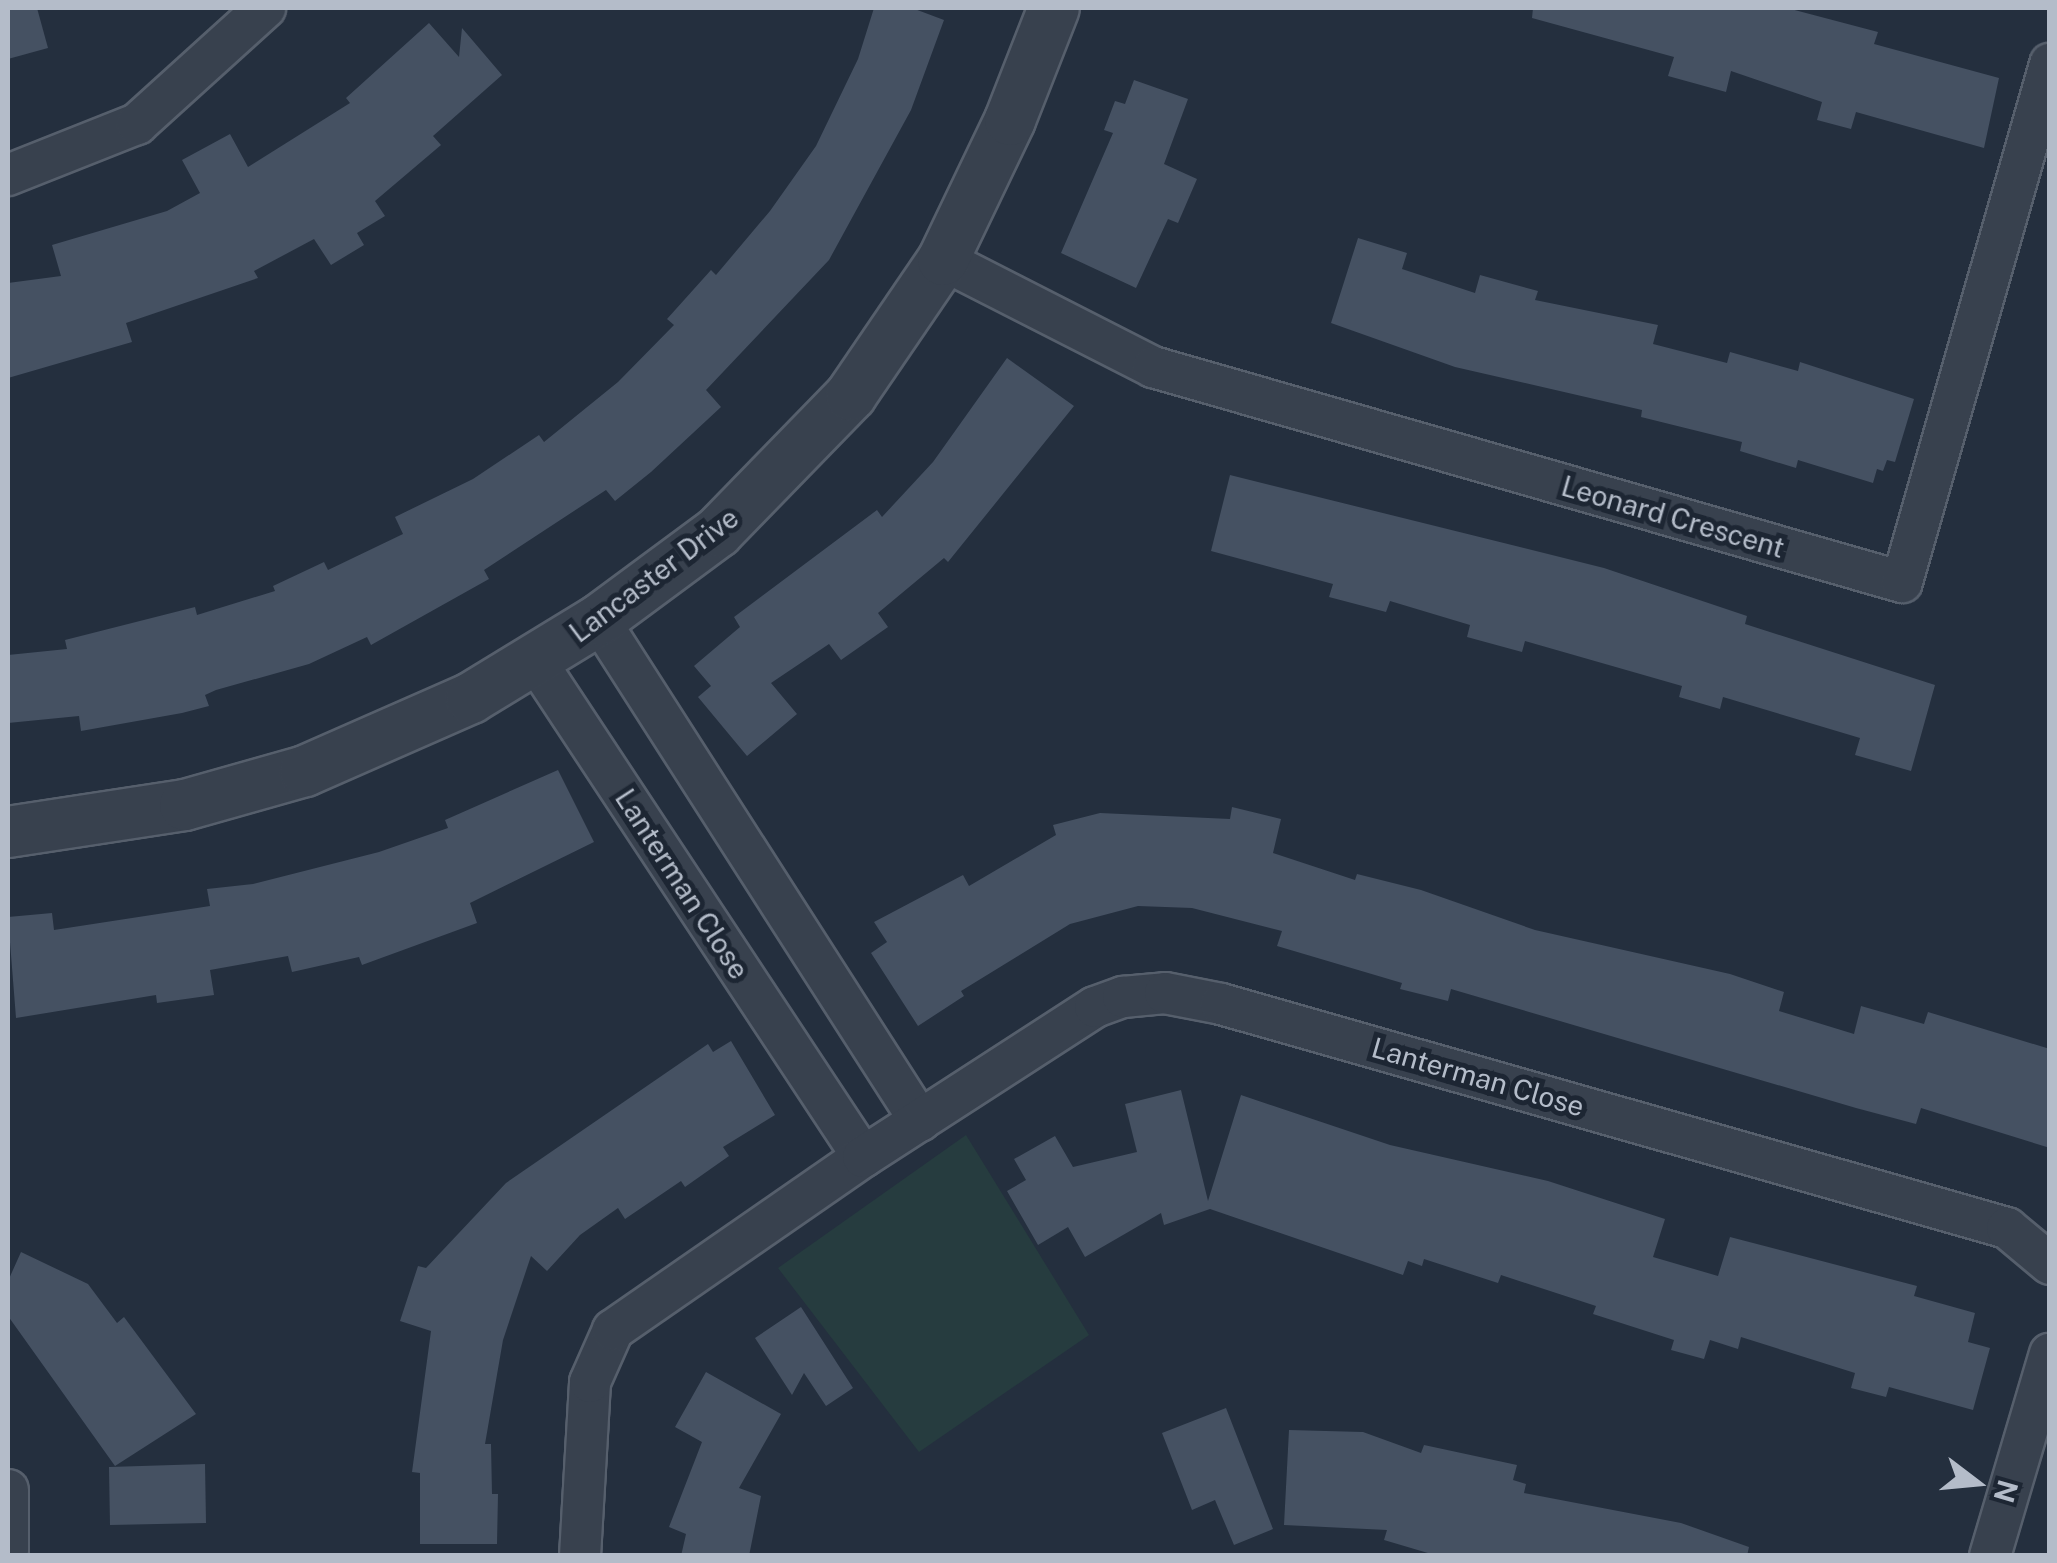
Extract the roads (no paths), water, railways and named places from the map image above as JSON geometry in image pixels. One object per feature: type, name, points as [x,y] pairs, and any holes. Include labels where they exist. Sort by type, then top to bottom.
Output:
[{"type":"street","points":[[8,175],[137,124],[265,8]]},
{"type":"street","name":"Lancaster Drive","points":[[8,832],[185,806],[304,772],[471,698],[600,620],[718,532],[809,444],[891,342],[943,260],[1004,135],[1054,8]]},
{"type":"street","name":"Leonard Crescent","points":[[943,260],[1153,367],[1902,582],[2050,64]]},
{"type":"street","points":[[600,620],[920,1121]]},
{"type":"street","name":"Lanterman Close","points":[[535,660],[862,1158]]},
{"type":"street","name":"Lanterman Close","points":[[580,1556],[590,1382],[613,1330],[862,1158],[1095,1006],[1165,993],[2007,1228],[2050,1264]]},
{"type":"street","points":[[1990,1556],[2050,1354]]},
{"type":"street","points":[[8,1490],[8,1551]]}]
